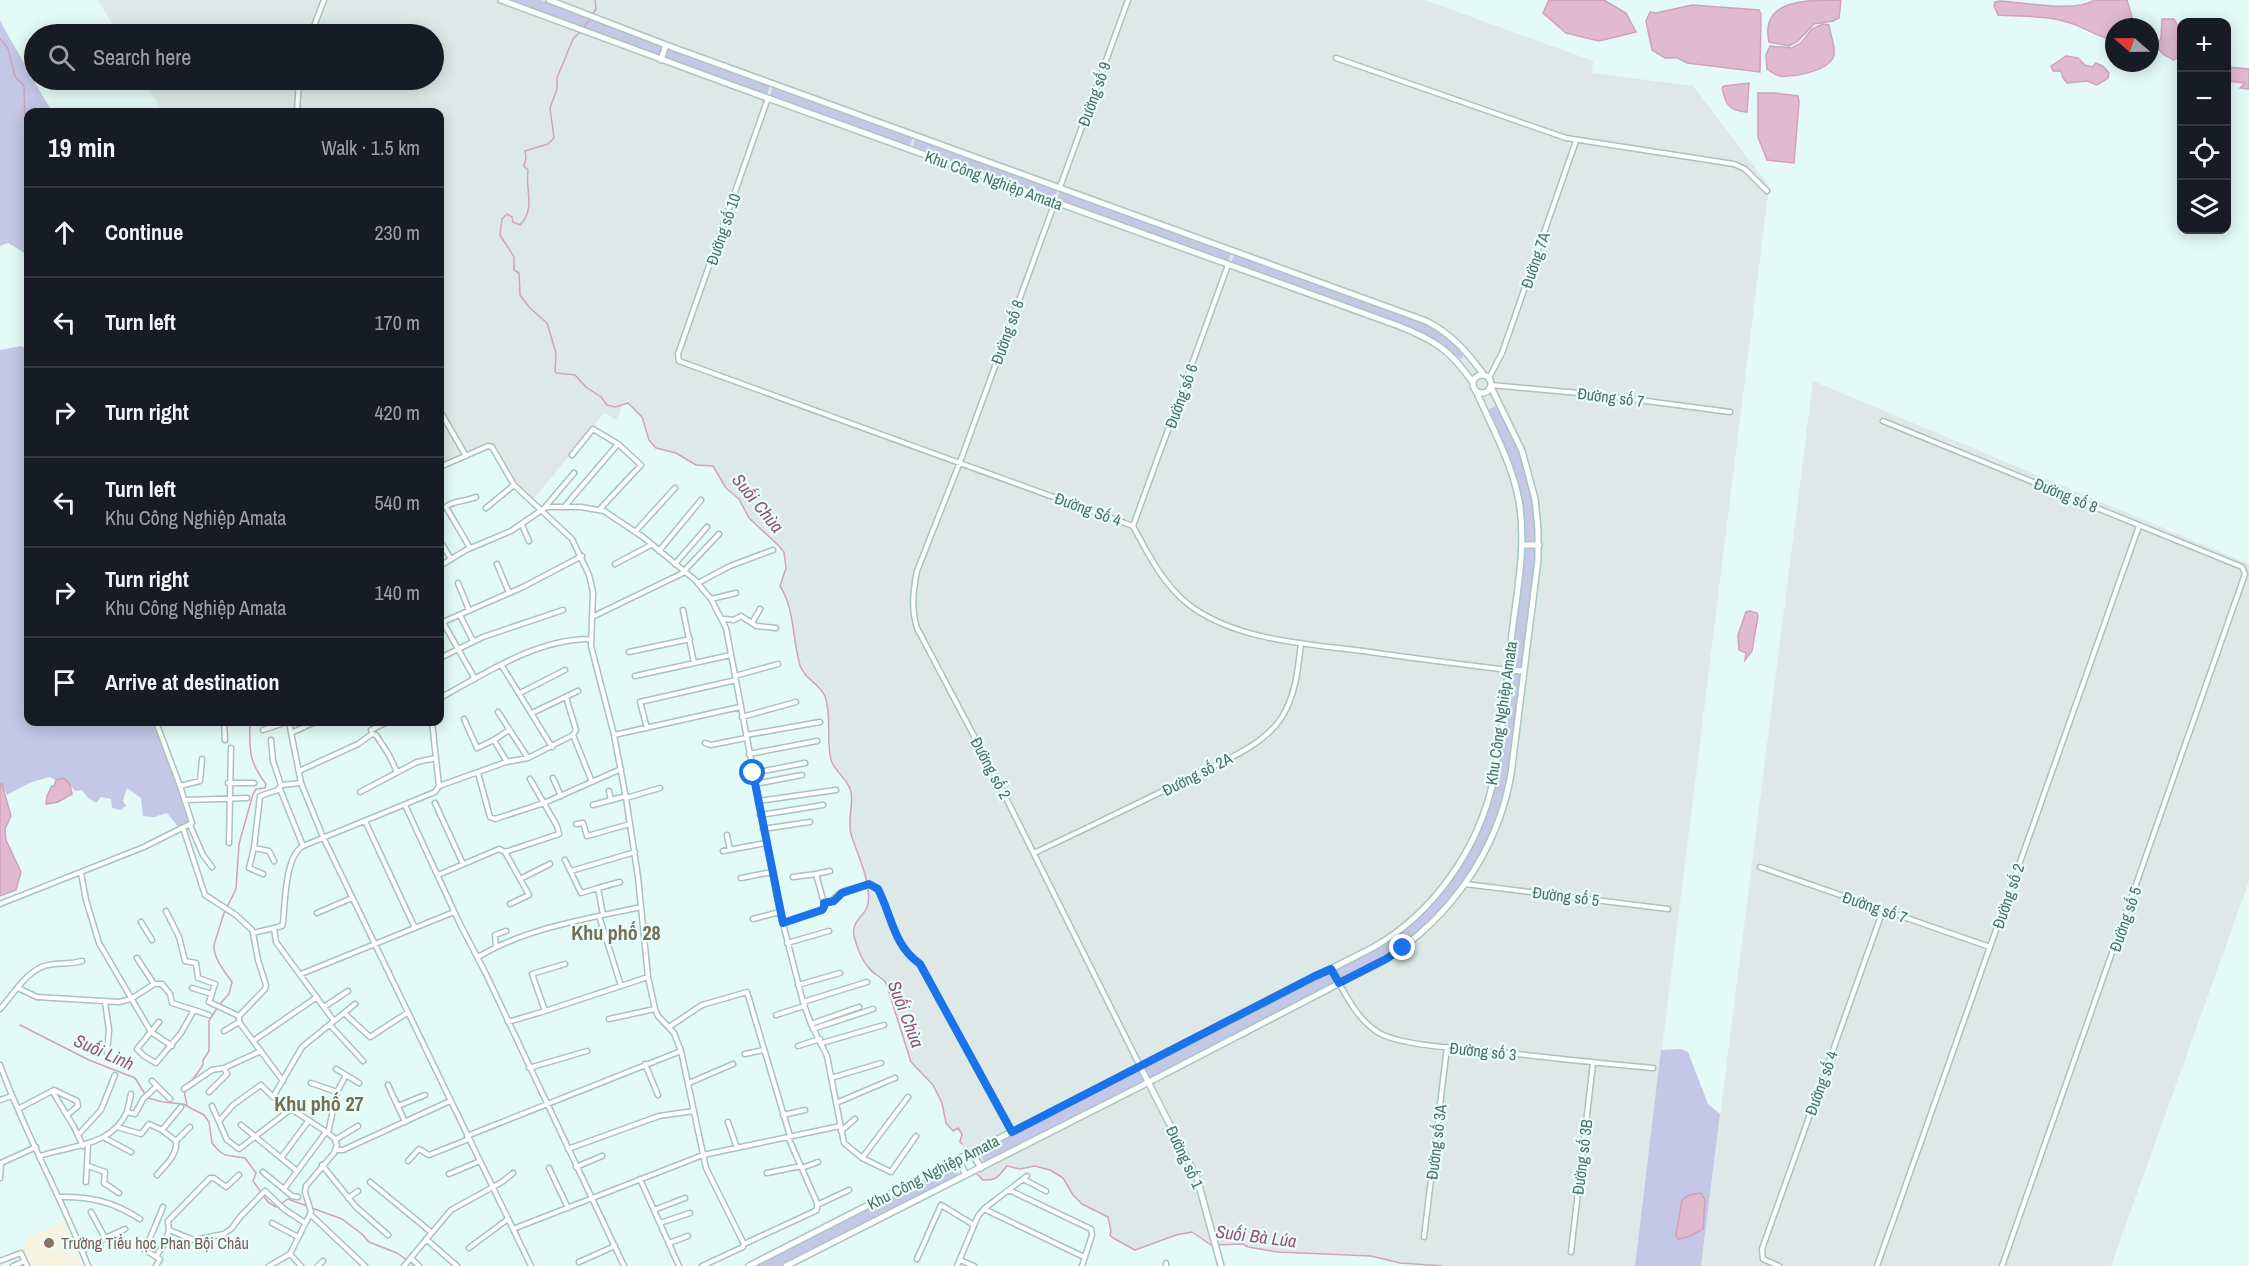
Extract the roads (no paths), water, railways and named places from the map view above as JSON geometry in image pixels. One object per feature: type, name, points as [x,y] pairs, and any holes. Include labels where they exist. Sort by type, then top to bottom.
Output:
[{"type":"street","points":[[315,24],[324,0]]},
{"type":"street","name":"Khu Công Nghiệp Amata","points":[[501,0],[1417,333],[1447,351],[1460,363],[1473,383]]},
{"type":"street","name":"Khu Công Nghiệp Amata","points":[[549,0],[666,45],[1402,312],[1439,328],[1459,343],[1487,377]]},
{"type":"street","name":"Đường số 9","points":[[1060,188],[1128,0]]},
{"type":"street","points":[[661,60],[666,45]]},
{"type":"street","points":[[1336,58],[1576,141],[1734,164],[1745,169],[1767,191]]},
{"type":"street","points":[[768,98],[772,83]]},
{"type":"street","points":[[297,108],[298,90]]},
{"type":"street","name":"Đường số 10","points":[[677,360],[768,98]]},
{"type":"street","points":[[910,150],[915,135]]},
{"type":"street","name":"Đường 7A","points":[[1487,377],[1502,353],[1576,141]]},
{"type":"street","points":[[1055,202],[1060,188]]},
{"type":"street","name":"Đường số 8","points":[[960,462],[1055,202]]},
{"type":"street","points":[[1228,265],[1234,252]]},
{"type":"street","name":"Đường số 6","points":[[1133,526],[1228,265]]},
{"type":"street","name":"Đường Số 4","points":[[677,360],[1133,526],[1159,572],[1189,605],[1232,628],[1301,643],[1508,670]]},
{"type":"street","points":[[1478,376],[1487,377],[1491,386],[1484,393],[1476,392],[1473,383],[1478,376]]},
{"type":"street","name":"Khu Công Nghiệp Amata","points":[[786,1266],[1386,959],[1419,935],[1439,916],[1465,884],[1493,836],[1507,796],[1539,545],[1535,499],[1526,462],[1491,386]]},
{"type":"street","name":"Đường số 7","points":[[1491,386],[1601,395],[1730,412]]},
{"type":"street","name":"Khu Công Nghiệp Amata","points":[[749,1266],[1374,947],[1400,931],[1423,911],[1440,891],[1459,864],[1480,824],[1493,782],[1523,545],[1519,500],[1513,476],[1476,392]]},
{"type":"street","points":[[444,418],[466,456]]},
{"type":"street","name":"Đường số 8","points":[[1884,421],[2242,567],[2245,573]]},
{"type":"street","points":[[572,455],[593,429],[618,444],[641,465],[599,510]]},
{"type":"street","points":[[565,506],[618,444]]},
{"type":"street","points":[[444,465],[488,446],[492,447],[514,485],[544,508],[572,539],[582,556],[593,592],[590,639],[592,657],[621,769],[635,852],[648,977],[655,1009],[674,1033],[681,1051],[703,1155],[712,1183],[744,1244]]},
{"type":"street","name":"Đường số 2","points":[[960,462],[917,571],[912,598],[915,622],[1140,1066]]},
{"type":"street","points":[[444,563],[470,548],[522,525],[544,508],[574,473]]},
{"type":"street","points":[[486,508],[514,485]]},
{"type":"street","points":[[635,532],[675,488]]},
{"type":"street","points":[[470,548],[446,507],[450,503],[467,501],[476,497]]},
{"type":"street","points":[[659,551],[701,500]]},
{"type":"street","points":[[544,508],[565,506],[604,511],[635,532],[698,583],[711,598],[723,618],[787,943],[803,1004],[821,1041],[844,1143],[862,1158],[892,1172],[916,1136]]},
{"type":"street","points":[[522,525],[529,541]]},
{"type":"street","name":"Đường số 2","points":[[1877,1266],[2139,525]]},
{"type":"street","points":[[675,564],[706,527]]},
{"type":"street","points":[[591,617],[685,572],[719,534]]},
{"type":"street","points":[[615,564],[651,545]]},
{"type":"street","points":[[1523,545],[1539,545]]},
{"type":"street","points":[[444,548],[451,559]]},
{"type":"street","points":[[698,583],[773,550]]},
{"type":"street","points":[[444,622],[509,593],[582,556]]},
{"type":"street","points":[[497,564],[509,593]]},
{"type":"street","name":"Đường số 5","points":[[2002,1266],[2243,585],[2245,573]]},
{"type":"street","points":[[458,583],[469,610]]},
{"type":"street","points":[[711,598],[736,593]]},
{"type":"street","points":[[752,623],[760,609]]},
{"type":"street","points":[[444,656],[473,641],[563,610]]},
{"type":"street","points":[[683,610],[694,663]]},
{"type":"street","points":[[460,615],[473,641]]},
{"type":"street","points":[[723,618],[734,620],[741,616],[756,626],[776,628]]},
{"type":"street","points":[[444,624],[456,649],[475,679]]},
{"type":"street","points":[[444,696],[501,666],[560,640],[590,639]]},
{"type":"street","points":[[629,652],[690,639]]},
{"type":"street","name":"Đường số 2A","points":[[1034,853],[1162,792],[1262,737],[1281,718],[1288,703],[1295,686],[1301,643]]},
{"type":"street","points":[[634,676],[731,655]]},
{"type":"street","points":[[647,728],[640,702],[735,678],[778,664]]},
{"type":"street","points":[[501,666],[552,747]]},
{"type":"street","points":[[520,693],[565,670]]},
{"type":"street","points":[[1508,670],[1524,671]]},
{"type":"street","points":[[532,713],[578,691]]},
{"type":"street","points":[[238,1016],[266,987],[253,933],[283,925],[289,870],[297,849],[435,792],[439,786],[507,762],[528,758],[552,747],[573,735],[576,730],[566,697]]},
{"type":"street","points":[[742,717],[796,702]]},
{"type":"street","points":[[614,735],[740,707]]},
{"type":"street","points":[[498,712],[528,758]]},
{"type":"street","points":[[464,719],[477,748],[509,730]]},
{"type":"street","points":[[705,743],[711,745],[820,722]]},
{"type":"street","points":[[158,726],[186,800],[191,817],[190,825],[203,855],[212,867]]},
{"type":"street","points":[[224,726],[225,740]]},
{"type":"street","points":[[263,730],[276,726]]},
{"type":"street","points":[[289,726],[301,783],[323,837],[531,1266]]},
{"type":"street","points":[[291,733],[306,726]]},
{"type":"street","points":[[372,734],[372,728],[377,726]]},
{"type":"street","points":[[432,726],[439,786]]},
{"type":"street","points":[[299,771],[358,744],[372,734]]},
{"type":"street","points":[[372,734],[376,735],[397,772]]},
{"type":"street","points":[[573,735],[592,782]]},
{"type":"street","points":[[271,740],[273,761],[303,846]]},
{"type":"street","points":[[494,740],[507,762]]},
{"type":"street","points":[[749,754],[816,741]]},
{"type":"street","points":[[229,843],[228,783],[231,748]]},
{"type":"street","points":[[360,792],[417,762],[436,758]]},
{"type":"street","points":[[180,786],[200,781],[202,759]]},
{"type":"street","points":[[753,773],[805,763]]},
{"type":"street","points":[[478,773],[492,819],[498,819],[544,803],[621,769]]},
{"type":"street","points":[[755,784],[802,775]]},
{"type":"street","points":[[553,778],[561,796]]},
{"type":"street","points":[[505,852],[559,834],[530,779]]},
{"type":"street","points":[[228,783],[254,783]]},
{"type":"street","points":[[263,874],[249,868],[254,848],[260,796],[281,787],[301,783]]},
{"type":"street","points":[[593,805],[660,788]]},
{"type":"street","points":[[758,801],[836,790]]},
{"type":"street","points":[[609,791],[610,800]]},
{"type":"street","points":[[186,800],[247,798]]},
{"type":"street","points":[[435,803],[463,864]]},
{"type":"street","points":[[405,805],[624,1266]]},
{"type":"street","points":[[760,815],[823,805]]},
{"type":"street","points":[[364,821],[414,928]]},
{"type":"street","points":[[763,830],[810,822]]},
{"type":"street","points":[[576,824],[583,823],[587,836],[630,824]]},
{"type":"street","points":[[0,904],[144,847],[190,825]]},
{"type":"street","points":[[183,828],[204,895],[226,908],[252,930]]},
{"type":"street","points":[[728,835],[730,850]]},
{"type":"street","points":[[723,851],[766,843]]},
{"type":"street","points":[[254,848],[269,851],[274,861]]},
{"type":"street","points":[[438,874],[499,849],[505,852],[529,896],[510,904]]},
{"type":"street","points":[[571,871],[635,852]]},
{"type":"street","points":[[565,860],[581,893],[620,882]]},
{"type":"street","points":[[520,879],[550,864]]},
{"type":"street","name":"Đường số 7","points":[[1760,867],[1990,947]]},
{"type":"street","points":[[793,877],[830,871]]},
{"type":"street","points":[[741,878],[772,872]]},
{"type":"street","points":[[81,873],[86,900],[99,943],[151,1032],[172,1047]]},
{"type":"street","points":[[783,923],[822,910],[824,903],[816,874]]},
{"type":"street","points":[[824,903],[834,901],[842,893],[869,884],[878,889],[898,940],[910,956],[920,964],[1012,1132]]},
{"type":"street","name":"Đường số 5","points":[[1465,884],[1668,909]]},
{"type":"street","points":[[598,888],[601,916],[621,986]]},
{"type":"street","points":[[317,913],[352,898]]},
{"type":"street","points":[[478,957],[496,947],[545,930],[641,907]]},
{"type":"street","name":"Đường số 4","points":[[1779,1266],[1761,1257],[1762,1249],[1883,910]]},
{"type":"street","points":[[166,911],[179,937],[185,960],[196,963],[198,978],[214,984],[209,1002],[238,1016]]},
{"type":"street","points":[[301,974],[454,912]]},
{"type":"street","points":[[753,919],[780,912]]},
{"type":"street","points":[[141,922],[152,940]]},
{"type":"street","points":[[274,928],[278,947],[301,974],[332,1023],[363,1061]]},
{"type":"street","points":[[496,947],[495,934],[506,930]]},
{"type":"street","points":[[787,943],[829,931]]},
{"type":"street","points":[[137,958],[154,984]]},
{"type":"street","points":[[0,1009],[27,977],[44,966],[82,962]]},
{"type":"street","points":[[545,1011],[532,974],[565,963]]},
{"type":"street","points":[[1331,969],[1339,983]]},
{"type":"street","points":[[798,985],[840,973]]},
{"type":"street","points":[[508,1022],[648,977]]},
{"type":"street","points":[[776,1015],[867,982]]},
{"type":"street","name":"Đường số 3","points":[[1339,983],[1354,1010],[1378,1032],[1399,1039],[1447,1047],[1653,1068]]},
{"type":"street","points":[[18,988],[37,997],[119,1002],[131,999],[154,984],[162,984],[170,994],[172,1003],[209,1015]]},
{"type":"street","points":[[192,988],[212,994]]},
{"type":"street","points":[[324,1007],[348,992]]},
{"type":"street","points":[[669,1027],[702,1005],[745,992],[749,994],[789,1136],[818,1205],[817,1210],[702,1266]]},
{"type":"street","points":[[253,1041],[316,997]]},
{"type":"street","points":[[105,1002],[109,1030],[107,1053]]},
{"type":"street","points":[[273,1097],[302,1047],[355,1004]]},
{"type":"street","points":[[812,1026],[859,1007]]},
{"type":"street","points":[[609,1019],[655,1009]]},
{"type":"street","points":[[812,1026],[873,1009]]},
{"type":"street","points":[[159,1022],[137,1048],[144,1056],[156,1063],[172,1047],[194,1010]]},
{"type":"street","points":[[344,1013],[369,1037],[407,1013]]},
{"type":"street","points":[[238,1016],[239,1022],[283,1081]]},
{"type":"street","points":[[224,1031],[239,1022]]},
{"type":"street","points":[[798,1046],[884,1025]]},
{"type":"street","name":"Đường số 3A","points":[[1424,1237],[1447,1047]]},
{"type":"street","points":[[529,1068],[587,1050]]},
{"type":"street","points":[[745,1054],[764,1050]]},
{"type":"street","points":[[184,1089],[212,1070],[224,1068],[261,1051]]},
{"type":"street","points":[[408,1161],[419,1149],[429,1155],[546,1104],[681,1051]]},
{"type":"street","name":"Đường số 3B","points":[[1571,1252],[1593,1063]]},
{"type":"street","points":[[645,1064],[658,1095]]},
{"type":"street","points":[[689,1083],[733,1064]]},
{"type":"street","points":[[831,1078],[881,1064]]},
{"type":"street","points":[[0,1065],[88,1266]]},
{"type":"street","name":"Đường số 1","points":[[1140,1066],[1197,1178],[1221,1266]]},
{"type":"street","points":[[209,1092],[227,1074],[224,1068]]},
{"type":"street","points":[[336,1069],[358,1083]]},
{"type":"street","points":[[78,1134],[101,1110],[115,1075]]},
{"type":"street","points":[[284,1189],[327,1132],[337,1092],[346,1075]]},
{"type":"street","points":[[836,1103],[895,1078]]},
{"type":"street","points":[[152,1080],[170,1100]]},
{"type":"street","points":[[311,1083],[337,1092]]},
{"type":"street","points":[[219,1120],[233,1105],[261,1084],[273,1097],[327,1132],[335,1140],[336,1150],[306,1186],[305,1192],[310,1211],[365,1266]]},
{"type":"street","points":[[388,1085],[405,1122]]},
{"type":"street","points":[[127,1112],[134,1114],[143,1099],[157,1086]]},
{"type":"street","points":[[18,1109],[54,1090]]},
{"type":"street","points":[[54,1090],[77,1101],[78,1106],[67,1115]]},
{"type":"street","points":[[54,1090],[54,1094],[83,1146]]},
{"type":"street","points":[[40,1156],[88,1145],[117,1128],[127,1112],[131,1094]]},
{"type":"street","points":[[398,1106],[425,1095]]},
{"type":"street","points":[[0,1100],[12,1096]]},
{"type":"street","points":[[862,1158],[908,1098]]},
{"type":"street","points":[[336,1150],[343,1150],[450,1101]]},
{"type":"street","points":[[212,1106],[227,1140],[237,1148],[241,1148],[253,1136],[291,1109]]},
{"type":"street","points":[[162,1130],[181,1107]]},
{"type":"street","points":[[783,1115],[806,1110]]},
{"type":"street","points":[[568,1149],[658,1116],[694,1111]]},
{"type":"street","points":[[841,1131],[855,1119]]},
{"type":"street","points":[[281,1158],[309,1120]]},
{"type":"street","points":[[728,1122],[737,1148]]},
{"type":"street","points":[[117,1128],[141,1134],[149,1125],[162,1130],[176,1142]]},
{"type":"street","points":[[241,1125],[297,1171]]},
{"type":"street","points":[[335,1140],[358,1126]]},
{"type":"street","points":[[513,1229],[703,1155],[840,1126]]},
{"type":"street","points":[[157,1175],[175,1154],[176,1142],[190,1127]]},
{"type":"street","points":[[102,1137],[131,1152]]},
{"type":"street","points":[[86,1182],[88,1145]]},
{"type":"street","points":[[0,1178],[1,1162],[36,1147]]},
{"type":"street","points":[[972,1152],[981,1168]]},
{"type":"street","points":[[576,1167],[602,1156]]},
{"type":"street","points":[[958,1160],[966,1175]]},
{"type":"street","points":[[449,1174],[480,1161]]},
{"type":"street","points":[[767,1173],[802,1167],[818,1161]]},
{"type":"street","points":[[88,1166],[105,1172],[104,1183],[119,1192]]},
{"type":"street","points":[[322,1166],[365,1217],[388,1235]]},
{"type":"street","points":[[549,1168],[568,1208]]},
{"type":"street","points":[[262,1172],[292,1196],[298,1197]]},
{"type":"street","points":[[404,1266],[451,1210],[513,1173]]},
{"type":"street","points":[[156,1257],[165,1243],[169,1230],[168,1221],[210,1178],[214,1178],[226,1187],[239,1175]]},
{"type":"street","points":[[957,1266],[974,1225],[984,1209],[1025,1177],[1046,1191]]},
{"type":"street","points":[[640,1179],[679,1266]]},
{"type":"street","points":[[370,1182],[431,1232]]},
{"type":"street","points":[[818,1205],[849,1190]]},
{"type":"street","points":[[1009,1190],[1091,1229],[1092,1235],[1082,1266]]},
{"type":"street","points":[[169,1230],[194,1240],[224,1234],[265,1191],[282,1207],[306,1223]]},
{"type":"street","points":[[348,1198],[358,1191]]},
{"type":"street","points":[[59,1197],[83,1197],[106,1201],[140,1219]]},
{"type":"street","points":[[654,1210],[685,1198]]},
{"type":"street","points":[[917,1259],[941,1205],[974,1225]]},
{"type":"street","points":[[156,1266],[160,1261],[145,1250],[163,1207]]},
{"type":"street","points":[[984,1209],[1084,1257]]},
{"type":"street","points":[[269,1266],[290,1254],[310,1211]]},
{"type":"street","points":[[91,1212],[105,1238]]},
{"type":"street","points":[[660,1223],[690,1212]]},
{"type":"street","points":[[469,1248],[508,1219]]},
{"type":"street","points":[[272,1223],[298,1237]]},
{"type":"street","points":[[82,1251],[125,1229]]},
{"type":"street","points":[[669,1243],[688,1236]]},
{"type":"street","points":[[426,1239],[457,1266]]},
{"type":"street","points":[[579,1262],[615,1246]]},
{"type":"street","points":[[0,1261],[21,1253],[26,1264],[13,1266]]},
{"type":"street","points":[[290,1254],[301,1266]]},
{"type":"street","points":[[411,1258],[419,1266]]},
{"type":"street","points":[[960,1260],[974,1266]]},
{"type":"street","points":[[318,1266],[323,1261]]},
{"type":"waterway","name":"Suối Chùa","points":[[593,13],[596,9],[595,0]]},
{"type":"waterway","name":"Suối Chùa","points":[[583,28],[591,17]]},
{"type":"waterway","name":"Suối Chùa","points":[[580,32],[573,39],[557,78],[557,89],[550,108],[554,138],[548,144],[525,151],[524,166],[528,170],[528,212],[520,225],[513,222],[512,217],[507,214],[502,219],[500,235],[514,257],[514,270],[519,273],[520,295],[530,308],[547,323],[556,353],[556,373],[575,375],[607,405],[615,407],[628,403],[642,417],[649,440],[656,448],[676,453],[696,465],[713,466],[726,488],[739,499],[749,518],[784,552],[786,568],[780,586],[791,614],[797,655],[802,670],[825,696],[831,760],[848,785],[851,794],[851,834],[866,878],[869,896],[867,908],[855,926],[855,940],[866,965],[886,983],[911,1062],[933,1085],[942,1103],[946,1123],[953,1131],[958,1128],[962,1134],[960,1142],[962,1144]]},
{"type":"waterway","points":[[0,38],[8,49],[15,76],[24,86]]},
{"type":"waterway","points":[[24,90],[25,108]]},
{"type":"waterway","points":[[220,1004],[229,994],[232,982],[217,960],[214,945],[224,913],[236,889],[239,844],[253,794],[256,789],[265,788],[266,784],[257,770],[250,750],[250,726]]},
{"type":"waterway","points":[[191,1082],[203,1065],[203,1060],[209,1051],[209,1021],[217,1008]]},
{"type":"waterway","name":"Suối Linh","points":[[20,1025],[89,1060],[135,1078],[145,1094]]},
{"type":"waterway","points":[[184,1090],[187,1106]]},
{"type":"waterway","name":"Suối Linh","points":[[148,1098],[183,1104],[204,1115],[209,1122],[212,1143],[225,1155],[245,1158],[256,1173],[253,1181],[268,1202],[276,1207],[288,1199],[307,1206]]},
{"type":"waterway","name":"Suối Bà Lúa","points":[[977,1174],[983,1180],[991,1180],[1007,1166],[1020,1169],[1035,1166],[1050,1170],[1063,1178],[1073,1195],[1082,1204],[1108,1217],[1110,1235],[1113,1238],[1135,1250],[1176,1235],[1192,1232],[1211,1245],[1243,1244],[1248,1247],[1278,1252],[1371,1256],[1400,1263],[1442,1266]]},
{"type":"waterway","name":"Suối Linh","points":[[312,1208],[342,1219],[369,1242],[397,1253],[415,1266]]},
{"type":"place","name":"Trường Tiểu học Phan Bội Châu","points":[[49,1243]]},
{"type":"district","name":"Khu phố 28","points":[[616,932]]},
{"type":"district","name":"Khu phố 27","points":[[319,1103]]}]
